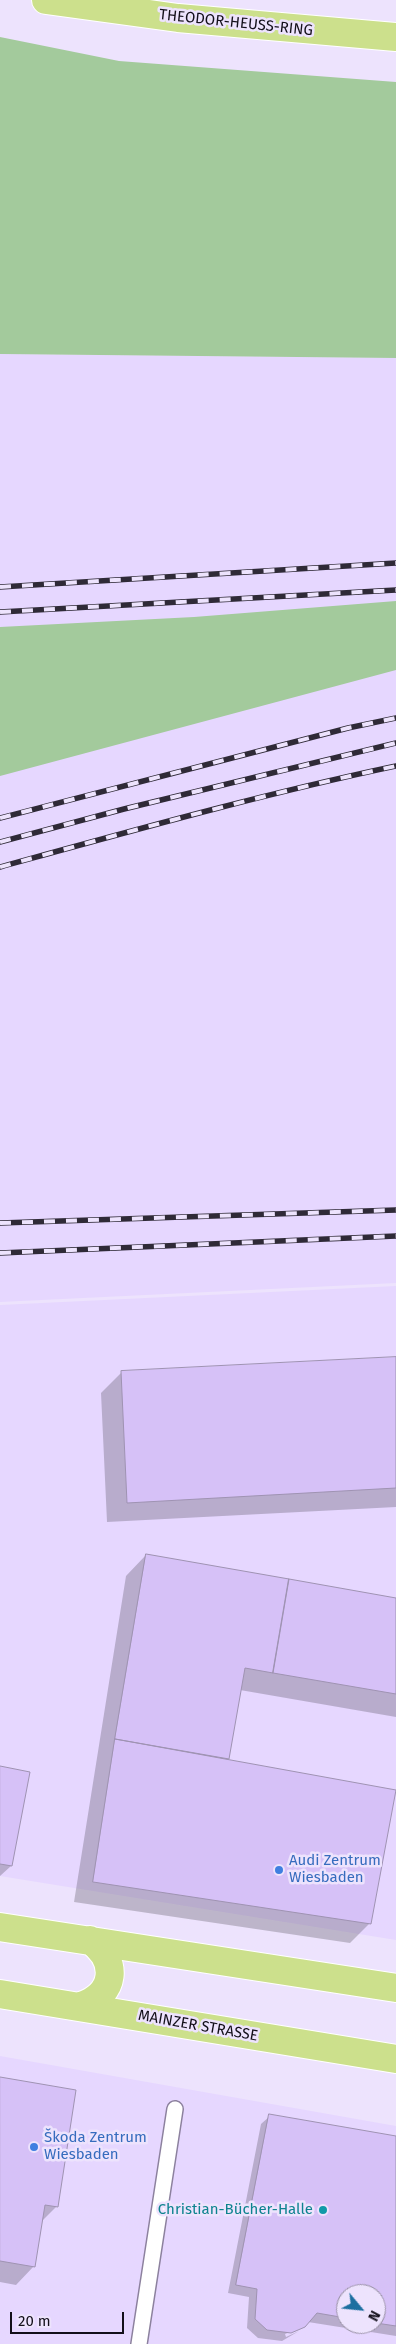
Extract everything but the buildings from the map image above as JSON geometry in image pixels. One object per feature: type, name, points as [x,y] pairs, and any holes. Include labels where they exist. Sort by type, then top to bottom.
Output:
[{"type":"main road","name":"THEODOR-HEUSS-RING","points":[[46,0],[178,18],[396,37]]},
{"type":"main road","points":[[0,1927],[396,1988]]},
{"type":"main road","points":[[81,2006],[92,2002],[100,1996],[110,1977],[106,1955],[99,1946],[90,1940]]},
{"type":"main road","name":"MAINZER STRASSE","points":[[0,1994],[396,2059]]},
{"type":"lane","points":[[139,2344],[175,2109]]},
{"type":"shaded area","points":[[0,354],[396,358],[396,1283],[0,1302]]},
{"type":"shaded area","points":[[396,1286],[396,1940],[0,1876],[0,1305]]},
{"type":"shaded area","points":[[0,2056],[396,2126],[396,2344],[0,2344]]},
{"type":"green space","points":[[0,37],[119,61],[396,82],[396,358],[0,354]]},
{"type":"green space","points":[[396,601],[396,670],[0,776],[0,627],[194,617]]},
{"type":"railway","points":[[0,587],[396,563]]},
{"type":"railway","points":[[0,612],[396,590]]},
{"type":"railway","points":[[0,818],[348,728],[396,718]]},
{"type":"railway","points":[[0,842],[124,809],[396,743]]},
{"type":"railway","points":[[0,867],[247,801],[396,766]]},
{"type":"railway","points":[[0,1223],[396,1210]]},
{"type":"railway","points":[[0,1253],[396,1236]]},
{"type":"place","name":"Audi Zentrum Wiesbaden","points":[[279,1870]]},
{"type":"place","name":"Škoda Zentrum Wiesbaden","points":[[34,2147]]},
{"type":"place","name":"Christian-Bücher-Halle","points":[[323,2210]]}]
